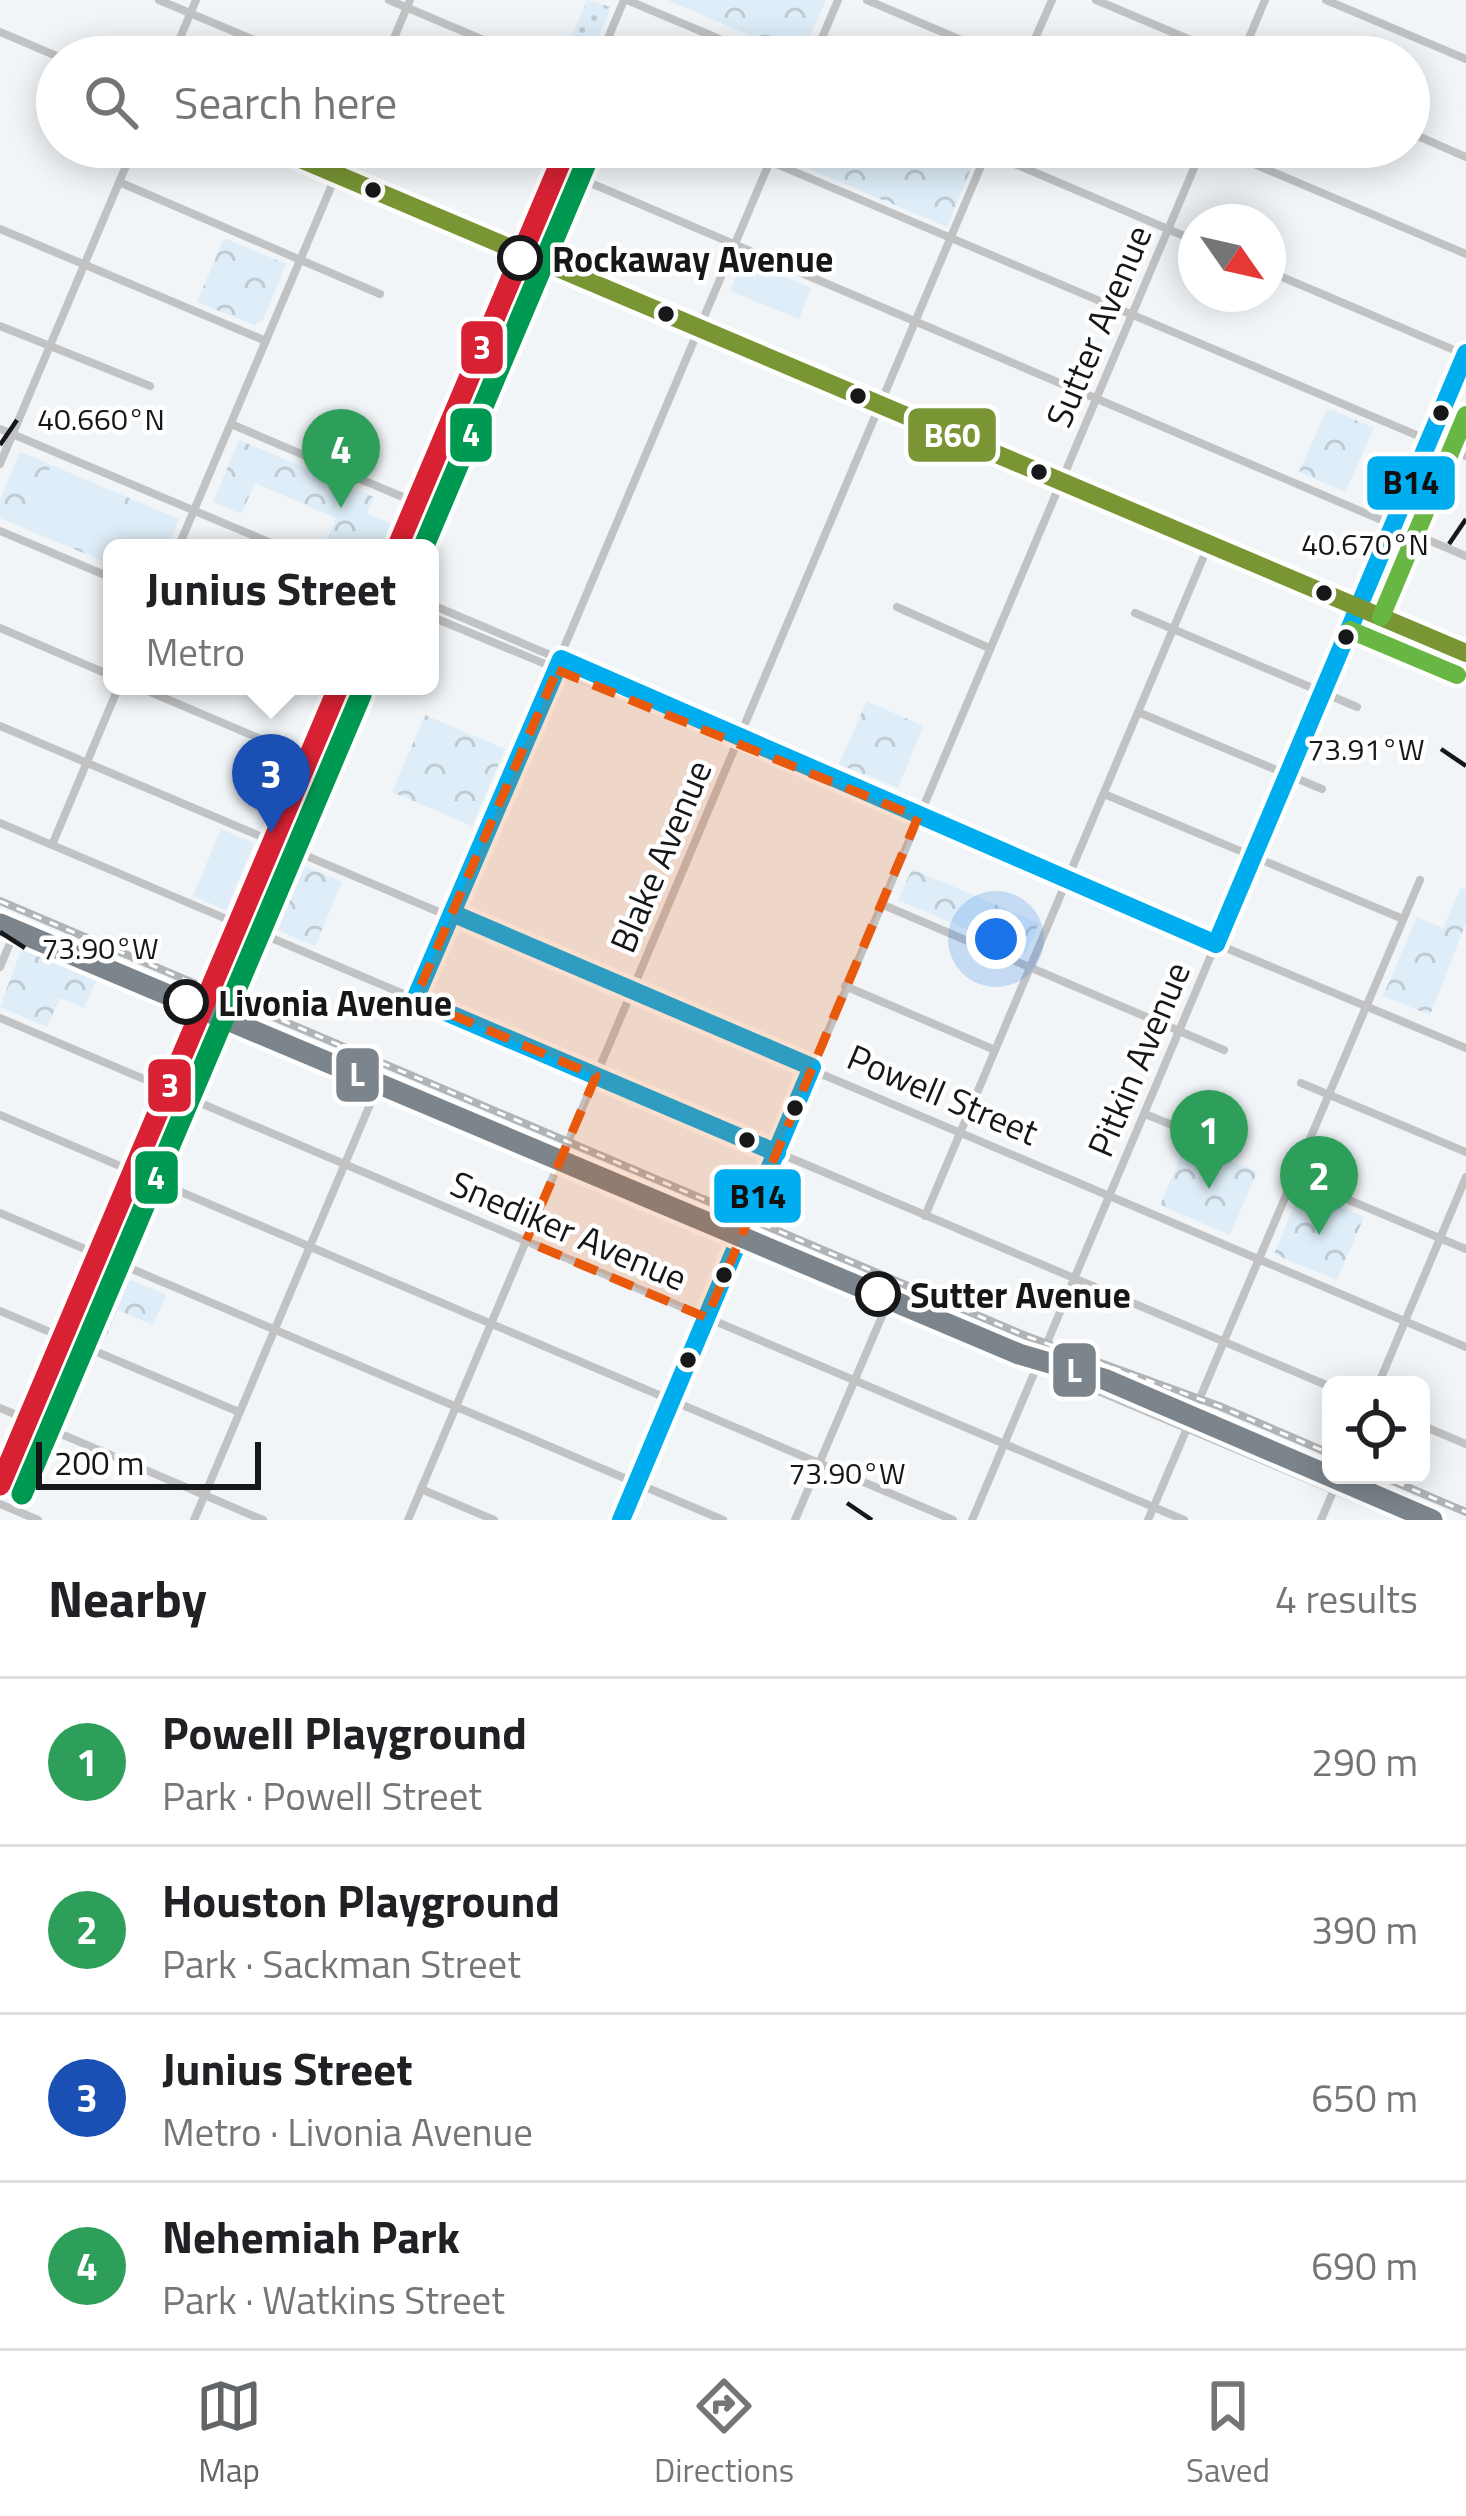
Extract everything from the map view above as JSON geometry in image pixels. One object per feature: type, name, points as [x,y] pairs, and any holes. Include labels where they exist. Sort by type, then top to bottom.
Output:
[{"type":"street","points":[[159,0],[244,36]]},
{"type":"street","points":[[181,36],[196,0]]},
{"type":"street","points":[[389,0],[478,36]]},
{"type":"street","points":[[610,36],[626,0],[712,36]]},
{"type":"street","points":[[823,36],[838,0]]},
{"type":"street","points":[[866,0],[951,36]]},
{"type":"street","points":[[1037,36],[1052,0]]},
{"type":"street","points":[[1096,0],[1181,36]]},
{"type":"street","points":[[1250,36],[1265,0]]},
{"type":"street","points":[[1326,0],[1411,36]]},
{"type":"street","points":[[395,36],[408,4]]},
{"type":"street","points":[[0,32],[36,47]]},
{"type":"street","points":[[1430,44],[1466,59]]},
{"type":"street","points":[[1430,142],[1466,157]]},
{"type":"street","points":[[0,464],[125,168]]},
{"type":"street","points":[[322,168],[1466,653]]},
{"type":"street","points":[[182,539],[339,168]]},
{"type":"street","points":[[396,539],[553,168]]},
{"type":"street","points":[[555,168],[1466,556]]},
{"type":"street","points":[[415,999],[767,168]]},
{"type":"street","points":[[786,168],[1466,456]]},
{"type":"street","name":"Blake Avenue","points":[[407,1520],[980,168]]},
{"type":"street","points":[[1029,168],[1178,233]]},
{"type":"street","name":"Sutter Avenue","points":[[621,1520],[1194,168]]},
{"type":"street","points":[[1263,168],[1466,254]]},
{"type":"street","points":[[119,182],[380,294]]},
{"type":"street","points":[[0,229],[266,341]]},
{"type":"street","points":[[1286,279],[1466,354]]},
{"type":"street","points":[[0,326],[150,386]]},
{"type":"street","name":"Pitkin Avenue","points":[[972,1520],[1466,354]]},
{"type":"street","points":[[231,424],[412,501]]},
{"type":"street","points":[[0,428],[262,539]]},
{"type":"street","points":[[0,531],[103,574]]},
{"type":"street","points":[[925,1216],[1209,544]]},
{"type":"street","points":[[897,607],[989,648]]},
{"type":"street","points":[[439,608],[739,740]]},
{"type":"street","points":[[1135,613],[1358,707]]},
{"type":"street","points":[[439,620],[909,807],[918,817],[1466,1048]]},
{"type":"street","points":[[0,628],[103,672]]},
{"type":"street","points":[[52,845],[115,695]]},
{"type":"street","points":[[157,695],[303,757]]},
{"type":"street","points":[[233,922],[329,695]]},
{"type":"street","points":[[1138,712],[1322,789]]},
{"type":"street","name":"Powell Street","points":[[0,726],[452,913],[1466,1347]]},
{"type":"street","points":[[1104,794],[1403,919]]},
{"type":"street","points":[[0,823],[1322,1384]]},
{"type":"street","points":[[1148,1520],[1420,880]]},
{"type":"street","points":[[880,904],[1224,1050]]},
{"type":"street","points":[[0,930],[888,1302],[1322,1476]]},
{"type":"street","points":[[0,967],[13,936]]},
{"type":"street","points":[[845,986],[995,1050]]},
{"type":"street","points":[[0,1468],[194,1012]]},
{"type":"street","name":"Snediker Avenue","points":[[0,1018],[1184,1520]]},
{"type":"street","points":[[1301,1083],[1466,1152]]},
{"type":"street","points":[[194,1520],[377,1088]]},
{"type":"street","points":[[1145,1114],[1187,1131]]},
{"type":"street","points":[[0,1115],[953,1520]]},
{"type":"street","points":[[1294,1177],[1466,1250]]},
{"type":"street","points":[[1382,1376],[1466,1178]]},
{"type":"street","points":[[0,1214],[723,1520]]},
{"type":"street","points":[[795,1520],[888,1302]]},
{"type":"street","points":[[0,1311],[239,1412]]},
{"type":"street","points":[[0,1408],[263,1520]]},
{"type":"street","points":[[1430,1429],[1466,1444]]},
{"type":"street","points":[[1321,1520],[1335,1484]]},
{"type":"street","points":[[1340,1484],[1405,1520]]},
{"type":"street","points":[[421,1489],[494,1520]]},
{"type":"street","points":[[0,1504],[38,1520]]},
{"type":"highlighted area","points":[[557,670],[918,817],[707,1318],[526,1241],[596,1076],[415,999]]},
{"type":"green space","points":[[587,0],[611,7],[599,36],[572,36]]},
{"type":"green space","points":[[667,0],[826,0],[810,36],[751,36]]},
{"type":"green space","points":[[807,168],[971,168],[947,227]]},
{"type":"green space","points":[[224,238],[286,264],[263,320],[254,325],[197,302]]},
{"type":"green space","points":[[743,258],[811,288],[799,319],[730,291]]},
{"type":"green space","points":[[1326,411],[1374,428],[1345,492],[1299,472]]},
{"type":"green space","points":[[239,440],[374,497],[367,513],[391,524],[385,539],[328,539],[336,518],[255,483],[241,514],[213,502]]},
{"type":"green space","points":[[20,452],[179,519],[170,539],[103,539],[103,561],[0,518],[0,499]]},
{"type":"green space","points":[[51,465],[101,486],[98,494],[133,511],[138,502],[179,519],[170,539],[103,539],[103,556],[78,542],[74,549],[24,528]]},
{"type":"green space","points":[[867,701],[923,726],[898,788],[839,764]]},
{"type":"green space","points":[[425,715],[505,749],[472,826],[392,792]]},
{"type":"green space","points":[[221,829],[254,843],[226,910],[193,896]]},
{"type":"green space","points":[[276,854],[342,882],[315,946],[249,918]]},
{"type":"green space","points":[[912,869],[1039,923],[1026,954],[898,900]]},
{"type":"green space","points":[[1461,887],[1466,890],[1466,923],[1430,1015],[1383,996],[1417,917],[1443,928]]},
{"type":"green space","points":[[23,945],[98,977],[84,1008],[60,998],[47,1027],[0,1007]]},
{"type":"green space","points":[[1187,1142],[1257,1172],[1230,1235],[1160,1205]]},
{"type":"green space","points":[[1301,1190],[1364,1217],[1337,1280],[1274,1254]]},
{"type":"green space","points":[[102,1268],[166,1295],[153,1325],[118,1310],[103,1344],[75,1332]]},
{"type":"railway","points":[[0,901],[1026,1336],[1219,1406],[1322,1450]]},
{"type":"railway","points":[[1400,1484],[1466,1512]]},
{"type":"transit line","name":"B60","points":[[322,168],[1466,653]]},
{"type":"transit line","name":"3","points":[[401,539],[558,168]]},
{"type":"transit line","name":"B14","points":[[1216,944],[1466,353]]},
{"type":"transit line","points":[[1381,617],[1466,415]]},
{"type":"transit line","points":[[1350,630],[1457,675]]},
{"type":"transit line","name":"B14","points":[[777,1153],[415,999],[561,659],[1216,944]]},
{"type":"transit line","name":"3","points":[[0,1485],[335,695]]},
{"type":"transit line","name":"B14","points":[[452,913],[812,1067],[621,1520]]},
{"type":"transit line","name":"L","points":[[0,924],[1019,1354],[1104,1379],[1432,1520]]},
{"type":"metro line","name":"4","points":[[427,539],[584,168]]},
{"type":"metro line","name":"4","points":[[22,1494],[361,695]]},
{"type":"place","name":"Rockaway Avenue","points":[[520,258]]},
{"type":"place","name":"Nehemiah Park","points":[[341,508]]},
{"type":"place","name":"Junius Street","points":[[271,833]]},
{"type":"place","name":"Livonia Avenue","points":[[186,1002]]},
{"type":"place","name":"Powell Playground","points":[[1209,1189]]},
{"type":"place","name":"Houston Playground","points":[[1319,1235]]},
{"type":"place","name":"Sutter Avenue","points":[[878,1294]]}]
